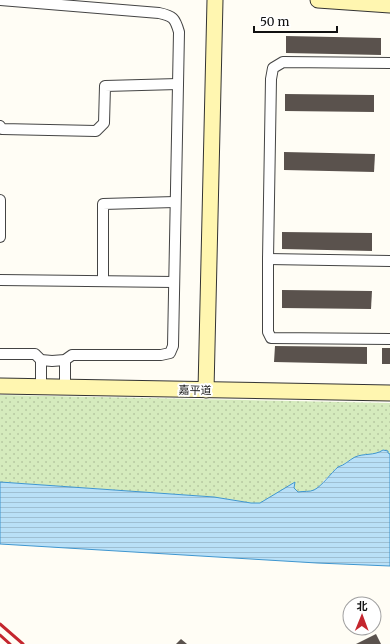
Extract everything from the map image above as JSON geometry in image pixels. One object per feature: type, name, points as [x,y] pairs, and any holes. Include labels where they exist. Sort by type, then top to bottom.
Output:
[{"type":"street","points":[[0,0],[35,1],[159,12],[170,15],[176,21],[179,32],[173,346],[170,353],[161,355],[72,355],[64,360],[52,361],[41,360],[35,354],[0,354]]},
{"type":"street","points":[[206,386],[215,0]]},
{"type":"street","points":[[318,0],[390,5]]},
{"type":"street","points":[[390,63],[283,62],[272,68],[268,259],[268,332],[271,338],[390,339]]},
{"type":"street","points":[[0,126],[2,129],[96,131],[104,123],[105,86],[178,84]]},
{"type":"street","points":[[0,200],[0,237]]},
{"type":"street","points":[[103,281],[103,204],[175,202]]},
{"type":"street","points":[[268,259],[390,261]]},
{"type":"street","points":[[0,280],[174,282]]},
{"type":"street","points":[[41,360],[41,383]]},
{"type":"street","points":[[64,360],[65,383]]},
{"type":"street","name":"嘉平道","points":[[0,379],[41,383]]},
{"type":"street","name":"嘉平道","points":[[0,386],[65,383],[206,386],[390,393]]},
{"type":"street","name":"嘉平道","points":[[206,386],[390,385]]},
{"type":"green space","points":[[0,395],[390,403],[390,454],[383,450],[377,454],[353,458],[334,470],[321,485],[313,491],[298,492],[294,488],[295,483],[260,503],[214,497],[0,482]]},
{"type":"water","points":[[383,450],[388,451],[390,454],[390,566],[0,544],[0,482],[214,497],[260,503],[295,482],[294,488],[298,492],[314,490],[320,486],[338,467],[353,458]]},
{"type":"building","points":[[286,36],[381,38],[381,55],[286,53]]},
{"type":"building","points":[[285,94],[374,95],[374,112],[285,111]]},
{"type":"building","points":[[284,152],[375,154],[374,172],[284,170]]},
{"type":"building","points":[[282,232],[372,233],[372,251],[282,249]]},
{"type":"building","points":[[282,290],[372,291],[371,309],[282,308]]},
{"type":"building","points":[[275,346],[367,347],[367,364],[274,362]]},
{"type":"building","points":[[382,348],[390,348],[390,364],[382,364]]},
{"type":"building","points":[[372,636],[377,636],[381,644],[356,644]]},
{"type":"building","points":[[181,639],[187,644],[176,644]]},
{"type":"railway","points":[[0,624],[23,644]]},
{"type":"railway","points":[[0,635],[10,644]]}]
